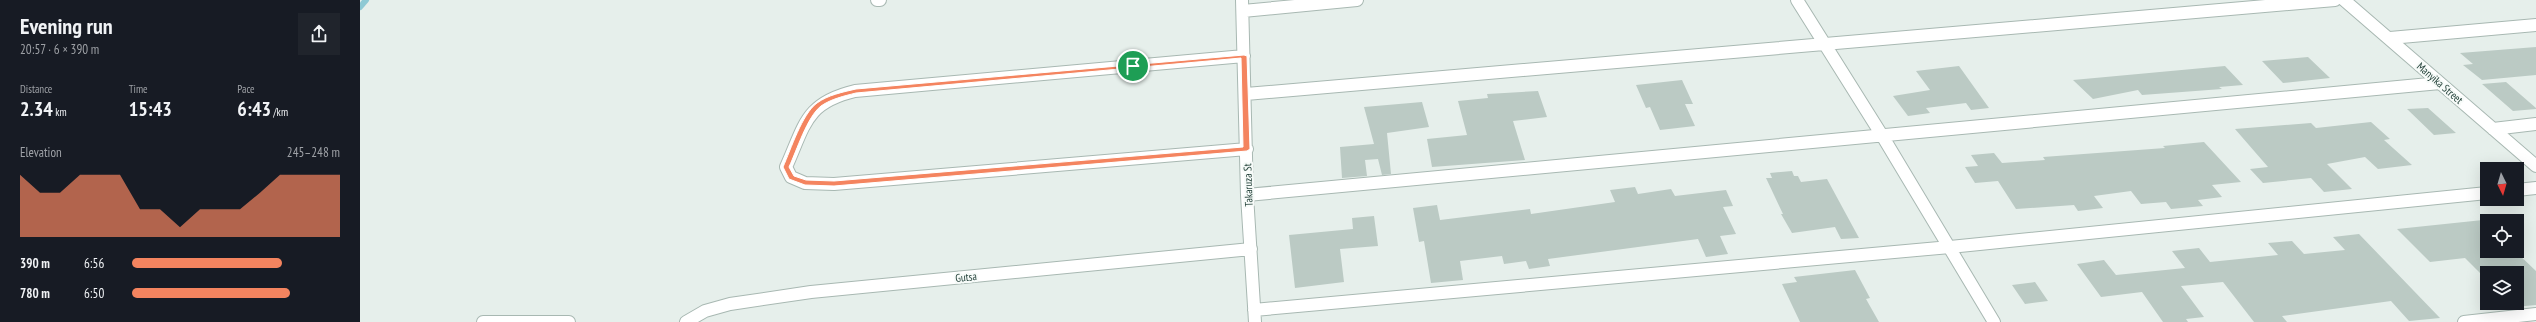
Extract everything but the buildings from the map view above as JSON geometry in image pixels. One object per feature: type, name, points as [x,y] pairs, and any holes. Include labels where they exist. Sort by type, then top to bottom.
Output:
[{"type":"street","points":[[1242,6],[1357,0]]},
{"type":"street","points":[[1797,0],[1883,136],[1994,322]]},
{"type":"street","points":[[1246,94],[2335,0]]},
{"type":"street","name":"Manyika Street","points":[[2344,0],[2390,38],[2536,166]]},
{"type":"street","name":"Takaruza St","points":[[1242,6],[1246,94],[1247,195],[1255,316]]},
{"type":"street","points":[[2390,38],[2536,25]]},
{"type":"street","points":[[1244,56],[856,91],[833,97],[819,105],[810,116],[786,167],[791,177],[805,183],[834,184],[1247,149]]},
{"type":"street","points":[[1247,195],[2440,83]]},
{"type":"street","points":[[2493,129],[2536,124]]},
{"type":"street","points":[[2524,189],[2536,188]]},
{"type":"street","points":[[1255,316],[2480,194]]},
{"type":"street","name":"Gutsa","points":[[686,322],[705,311],[730,304],[803,293],[1251,250]]},
{"type":"street","points":[[2464,322],[2536,314]]},
{"type":"street","points":[[483,322],[569,322]]},
{"type":"waterway","points":[[360,7],[366,0]]},
{"type":"route","points":[[1244,56],[1247,149],[834,184],[805,183],[791,177],[786,167],[810,116],[819,105],[833,97],[856,91],[1133,66],[1244,56]]}]
